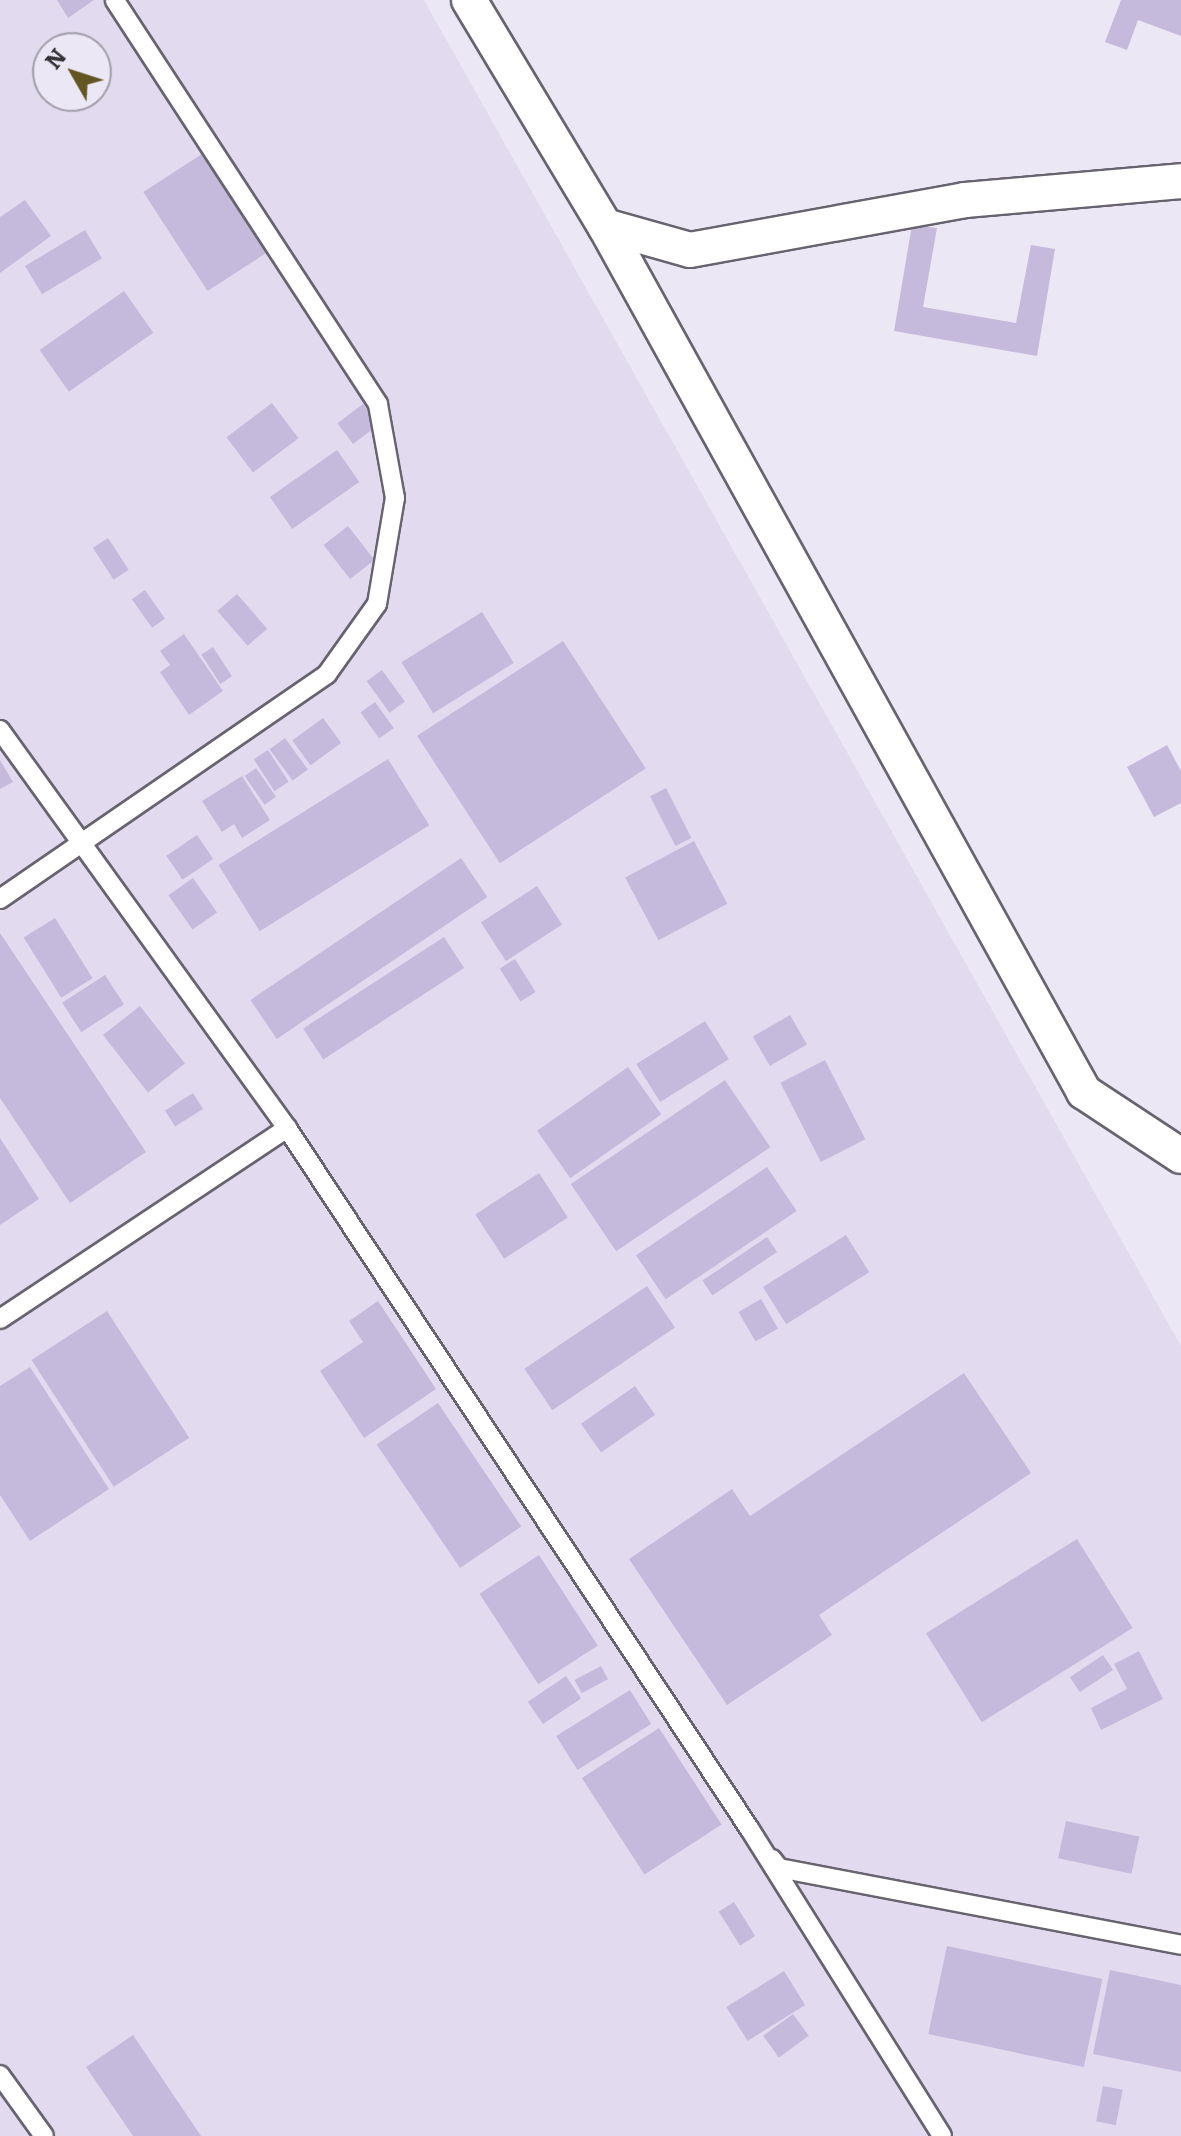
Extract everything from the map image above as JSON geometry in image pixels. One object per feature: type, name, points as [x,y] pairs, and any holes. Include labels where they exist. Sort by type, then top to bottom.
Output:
[{"type":"street","points":[[469,0],[605,226],[1084,1092],[1181,1156]]},
{"type":"street","points":[[605,226],[690,250],[965,200],[1181,181]]},
{"type":"lane","points":[[0,899],[327,674],[377,604],[395,498],[378,404],[115,0]]},
{"type":"lane","points":[[0,730],[287,1128],[749,1828],[942,2136]]},
{"type":"lane","points":[[0,1319],[287,1128]]},
{"type":"lane","points":[[749,1828],[779,1868],[1181,1945]]},
{"type":"lane","points":[[0,2075],[44,2136]]},
{"type":"shaded area","points":[[0,0],[424,0],[1181,1346],[1181,2136],[0,2136]]},
{"type":"building","points":[[57,0],[94,0],[68,18]]},
{"type":"building","points":[[1121,0],[1181,0],[1181,36],[1138,20],[1127,50],[1105,42]]},
{"type":"building","points":[[202,154],[266,253],[208,291],[143,192]]},
{"type":"building","points":[[25,200],[51,236],[0,273],[0,217]]},
{"type":"building","points":[[912,225],[937,228],[923,307],[1016,323],[1031,245],[1055,249],[1037,356],[894,331]]},
{"type":"building","points":[[85,230],[102,258],[42,294],[25,266]]},
{"type":"building","points":[[124,291],[153,333],[69,392],[40,350]]},
{"type":"building","points":[[272,403],[298,438],[253,472],[226,437]]},
{"type":"building","points":[[363,404],[379,425],[353,444],[337,423]]},
{"type":"building","points":[[337,450],[359,482],[292,529],[270,497]]},
{"type":"building","points":[[348,526],[374,560],[350,579],[324,545]]},
{"type":"building","points":[[108,538],[129,570],[114,580],[93,548]]},
{"type":"building","points":[[145,590],[165,619],[152,628],[132,599]]},
{"type":"building","points":[[237,594],[267,629],[248,646],[217,611]]},
{"type":"building","points":[[482,612],[514,663],[433,713],[401,662]]},
{"type":"building","points":[[184,634],[223,691],[189,715],[160,672],[170,665],[160,651]]},
{"type":"building","points":[[563,641],[646,768],[500,863],[417,736]]},
{"type":"building","points":[[213,647],[232,676],[220,684],[201,655]]},
{"type":"building","points":[[382,670],[405,702],[390,713],[367,681]]},
{"type":"building","points":[[375,702],[394,728],[379,738],[360,713]]},
{"type":"building","points":[[323,718],[341,743],[310,765],[292,740]]},
{"type":"building","points":[[285,738],[308,770],[293,781],[270,749]]},
{"type":"building","points":[[1167,745],[1181,771],[1181,803],[1154,817],[1127,767]]},
{"type":"building","points":[[268,750],[289,782],[274,791],[254,759]]},
{"type":"building","points":[[388,759],[429,825],[260,931],[218,865]]},
{"type":"building","points":[[0,760],[13,782],[0,789]]},
{"type":"building","points":[[256,768],[276,797],[265,805],[245,776]]},
{"type":"building","points":[[242,776],[270,820],[242,838],[234,824],[222,832],[202,801]]},
{"type":"building","points":[[666,788],[691,838],[675,846],[650,796]]},
{"type":"building","points":[[197,835],[213,859],[183,880],[166,856]]},
{"type":"building","points":[[694,841],[727,904],[658,940],[625,878]]},
{"type":"building","points":[[461,858],[487,897],[277,1039],[250,1000]]},
{"type":"building","points":[[193,878],[217,912],[193,930],[168,895]]},
{"type":"building","points":[[537,886],[562,925],[506,961],[481,922]]},
{"type":"building","points":[[55,918],[93,978],[61,998],[24,938]]},
{"type":"building","points":[[0,933],[146,1152],[70,1203],[0,1098]]},
{"type":"building","points":[[444,937],[464,968],[323,1060],[303,1028]]},
{"type":"building","points":[[515,959],[536,992],[520,1002],[500,969]]},
{"type":"building","points":[[105,975],[124,1004],[81,1032],[62,1003]]},
{"type":"building","points":[[140,1006],[185,1064],[148,1092],[103,1035]]},
{"type":"building","points":[[790,1015],[807,1044],[770,1066],[753,1036]]},
{"type":"building","points":[[705,1021],[729,1059],[660,1102],[636,1064]]},
{"type":"building","points":[[825,1060],[865,1139],[821,1162],[780,1083]]},
{"type":"building","points":[[628,1067],[661,1115],[570,1178],[537,1131]]},
{"type":"building","points":[[725,1080],[770,1147],[616,1251],[571,1184]]},
{"type":"building","points":[[193,1093],[203,1109],[175,1127],[165,1110]]},
{"type":"building","points":[[0,1138],[39,1199],[0,1225]]},
{"type":"building","points":[[767,1167],[797,1211],[666,1299],[636,1255]]},
{"type":"building","points":[[539,1173],[568,1217],[504,1259],[475,1214]]},
{"type":"building","points":[[846,1235],[869,1272],[786,1324],[763,1287]]},
{"type":"building","points":[[767,1237],[777,1252],[712,1296],[702,1281]]},
{"type":"building","points":[[647,1286],[675,1327],[552,1410],[524,1369]]},
{"type":"building","points":[[761,1299],[778,1328],[755,1341],[738,1312]]},
{"type":"building","points":[[378,1301],[436,1389],[364,1438],[320,1371],[363,1342],[349,1321]]},
{"type":"building","points":[[107,1311],[189,1438],[114,1487],[32,1360]]},
{"type":"building","points":[[30,1367],[109,1489],[30,1541],[0,1495],[0,1386]]},
{"type":"building","points":[[964,1373],[1031,1473],[819,1615],[832,1635],[727,1705],[629,1559],[732,1489],[750,1516]]},
{"type":"building","points":[[635,1386],[655,1415],[601,1453],[581,1424]]},
{"type":"building","points":[[438,1403],[521,1527],[460,1568],[377,1444]]},
{"type":"building","points":[[1077,1539],[1133,1628],[982,1722],[926,1633]]},
{"type":"building","points":[[539,1555],[598,1646],[538,1684],[479,1594]]},
{"type":"building","points":[[1139,1651],[1163,1699],[1101,1730],[1091,1708],[1127,1689],[1114,1664]]},
{"type":"building","points":[[1103,1655],[1113,1670],[1080,1692],[1070,1677]]},
{"type":"building","points":[[601,1666],[608,1679],[582,1693],[575,1680]]},
{"type":"building","points":[[566,1676],[581,1698],[543,1724],[528,1702]]},
{"type":"building","points":[[630,1690],[651,1724],[577,1770],[556,1736]]},
{"type":"building","points":[[659,1728],[722,1824],[644,1875],[582,1778]]},
{"type":"building","points":[[1066,1821],[1139,1837],[1131,1874],[1058,1858]]},
{"type":"building","points":[[734,1902],[755,1936],[740,1945],[719,1912]]},
{"type":"building","points":[[947,1946],[1103,1979],[1084,2067],[928,2034]]},
{"type":"building","points":[[1110,1970],[1181,1985],[1181,2072],[1093,2054]]},
{"type":"building","points":[[784,1971],[805,2005],[748,2041],[726,2007]]},
{"type":"building","points":[[793,2014],[809,2036],[779,2058],[763,2036]]},
{"type":"building","points":[[133,2035],[201,2136],[133,2136],[86,2067]]},
{"type":"building","points":[[1103,2086],[1123,2090],[1116,2125],[1096,2121]]}]
